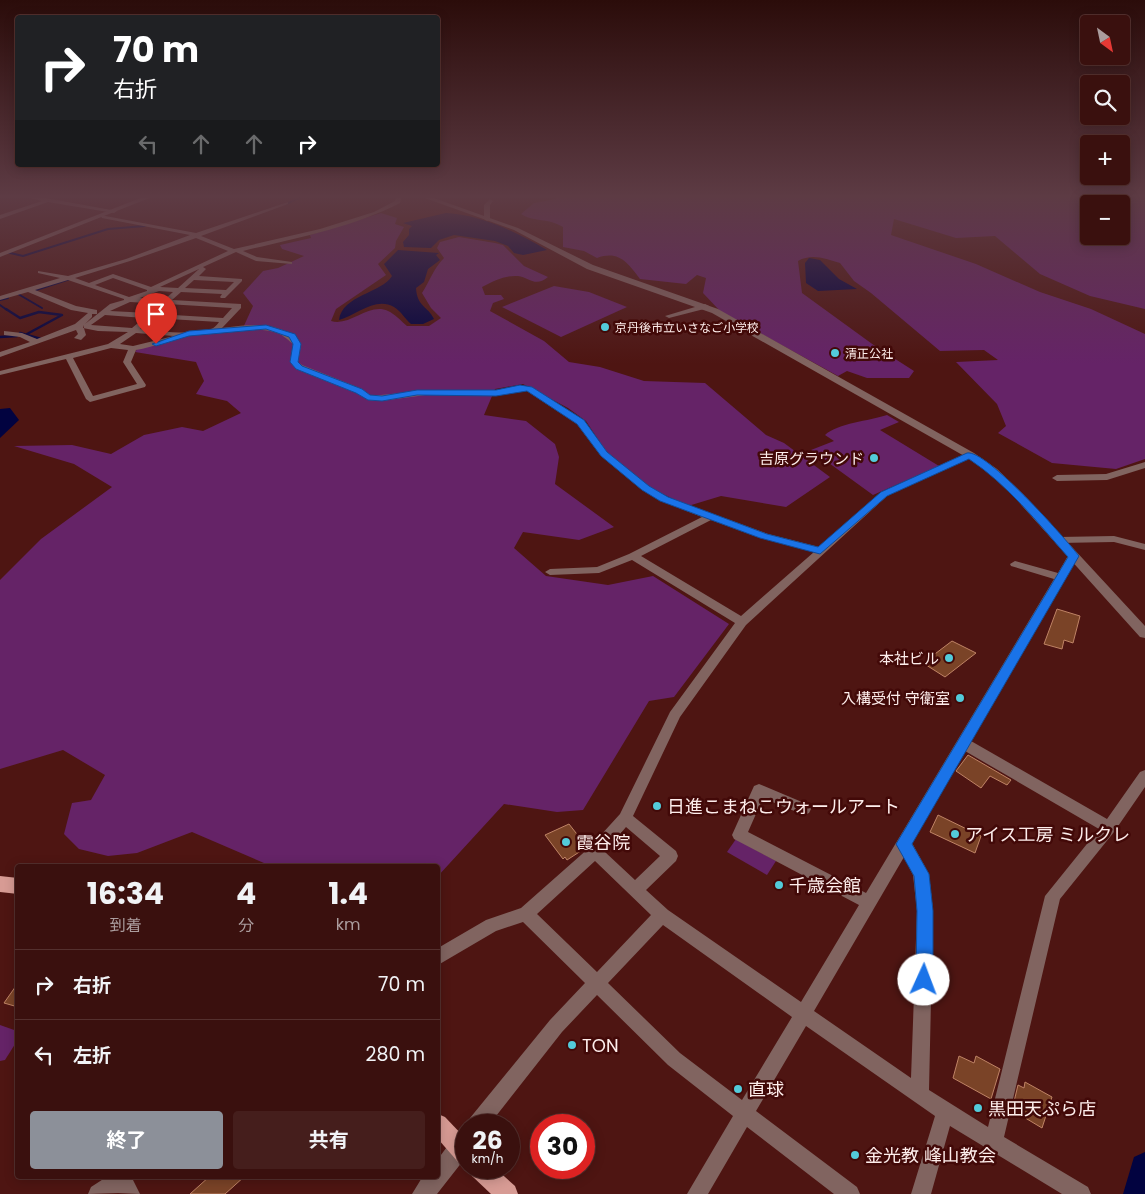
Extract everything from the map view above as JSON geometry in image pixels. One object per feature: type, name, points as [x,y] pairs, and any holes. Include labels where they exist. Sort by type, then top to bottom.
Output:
[{"type":"main road","points":[[0,884],[15,886]]},
{"type":"main road","points":[[440,1126],[455,1140]]},
{"type":"main road","points":[[491,1179],[506,1194]]},
{"type":"street","points":[[0,298],[69,278],[144,253]]},
{"type":"street","points":[[0,355],[78,326],[98,312],[228,253]]},
{"type":"street","points":[[241,253],[256,259],[290,263]]},
{"type":"street","points":[[563,253],[590,267],[705,306],[766,338],[970,455],[993,471],[1145,634]]},
{"type":"street","points":[[112,346],[135,330],[213,259]]},
{"type":"street","points":[[40,272],[69,278],[128,298],[165,303],[238,306],[215,331]]},
{"type":"street","points":[[89,285],[113,276],[149,289]]},
{"type":"street","points":[[192,278],[240,280],[215,305]]},
{"type":"street","points":[[128,298],[158,289],[228,292]]},
{"type":"street","points":[[29,290],[74,308],[98,312],[225,320]]},
{"type":"street","points":[[669,316],[705,306]]},
{"type":"street","points":[[98,312],[86,326],[189,334]]},
{"type":"street","points":[[78,326],[82,335],[78,338]]},
{"type":"street","points":[[0,373],[112,346],[133,348],[156,344],[189,334],[266,327],[292,336],[297,344],[294,362],[299,367],[359,391],[368,397],[382,398],[417,393],[496,393],[520,388],[529,389],[580,422],[604,454],[645,488],[664,499],[764,536],[820,550]]},
{"type":"street","points":[[7,333],[22,335],[37,342]]},
{"type":"street","points":[[69,357],[90,399],[142,385],[127,362],[133,348]]},
{"type":"street","points":[[440,956],[492,926],[526,914],[595,852],[625,818],[674,715],[742,622],[884,494],[970,455]]},
{"type":"street","points":[[1057,478],[1107,477],[1145,465]]},
{"type":"street","points":[[550,572],[599,570],[633,556],[709,517]]},
{"type":"street","points":[[1059,540],[1114,539],[1145,547]]},
{"type":"street","points":[[633,556],[742,622]]},
{"type":"street","points":[[697,1194],[1073,556]]},
{"type":"street","points":[[1015,564],[1059,577]]},
{"type":"street","points":[[963,743],[1109,828]]},
{"type":"street","points":[[994,1140],[1053,896],[1109,828],[1145,776]]},
{"type":"street","points":[[804,810],[759,790],[739,835],[869,903]]},
{"type":"street","points":[[625,818],[671,856],[636,889]]},
{"type":"street","points":[[904,844],[921,874],[925,911],[920,1095]]},
{"type":"street","points":[[595,852],[662,915],[945,1112],[1081,1194]]},
{"type":"street","points":[[526,914],[595,984],[674,1059],[850,1194]]},
{"type":"street","points":[[486,1114],[556,1026],[662,915]]},
{"type":"street","points":[[921,1194],[945,1112]]},
{"type":"street","points":[[440,1173],[455,1157]]},
{"type":"street","points":[[423,1194],[435,1179]]},
{"type":"street","points":[[98,1194],[124,1183]]},
{"type":"shaded area","points":[[294,253],[390,253],[378,264],[386,275],[336,309],[331,321],[345,321],[367,312],[381,309],[393,314],[407,326],[429,326],[441,318],[431,308],[422,293],[434,271],[444,258],[440,253],[511,253],[524,266],[548,277],[536,282],[518,276],[509,276],[482,287],[485,295],[501,295],[504,299],[493,303],[490,311],[544,341],[569,362],[600,367],[644,381],[705,383],[766,435],[784,443],[830,477],[786,507],[721,496],[688,506],[648,487],[607,453],[586,421],[568,408],[523,384],[495,389],[484,415],[526,421],[555,444],[559,457],[555,484],[614,527],[579,540],[523,532],[514,548],[546,576],[608,585],[653,576],[729,624],[674,697],[649,701],[583,810],[557,812],[504,804],[440,874],[440,864],[266,864],[192,832],[137,853],[108,856],[79,849],[64,834],[72,803],[91,800],[105,775],[63,750],[0,769],[0,580],[41,539],[112,487],[74,464],[14,446],[72,445],[111,454],[144,435],[182,427],[203,431],[241,413],[227,401],[196,394],[204,381],[196,362],[135,352],[138,348],[190,335],[242,330],[253,306],[243,293],[263,271],[278,268],[304,256]]},
{"type":"shaded area","points":[[395,253],[439,253],[436,255],[440,260],[428,269],[424,282],[416,288],[418,299],[434,319],[423,324],[411,324],[394,307],[380,304],[373,305],[339,320],[347,305],[380,287],[392,276],[384,264]]},
{"type":"shaded area","points":[[514,253],[534,253],[523,255]]},
{"type":"shaded area","points":[[587,253],[943,253],[976,264],[1040,292],[1091,309],[1145,334],[1145,459],[1116,469],[1052,463],[998,433],[1006,426],[997,404],[956,362],[998,360],[984,350],[940,351],[854,281],[840,263],[814,257],[798,261],[802,293],[875,346],[914,371],[909,378],[867,378],[847,371],[838,376],[720,311],[703,293],[706,278],[697,275],[686,284],[640,279],[627,263],[617,257],[605,256],[597,258]]},
{"type":"shaded area","points":[[1015,253],[1145,253],[1145,309],[1090,296],[1040,274]]},
{"type":"shaded area","points":[[809,258],[820,260],[839,279],[857,289],[818,291],[806,283],[805,263]]},
{"type":"shaded area","points":[[554,286],[589,292],[627,307],[561,337],[502,307]]},
{"type":"shaded area","points":[[10,408],[19,420],[0,438],[0,409]]},
{"type":"shaded area","name":"吉原グラウンド","points":[[887,415],[899,422],[880,430],[939,466],[873,495],[811,450],[834,441],[825,435],[831,431]]},
{"type":"shaded area","points":[[736,839],[776,861],[767,875],[727,852]]},
{"type":"shaded area","points":[[0,1025],[15,1030],[15,1044],[5,1060],[0,1061]]},
{"type":"building","points":[[1057,609],[1080,616],[1073,643],[1064,640],[1062,649],[1044,644]]},
{"type":"building","name":"本社ビル","points":[[952,641],[976,653],[945,677],[923,663]]},
{"type":"building","points":[[968,755],[1011,780],[1007,785],[990,776],[981,788],[956,771]]},
{"type":"building","name":"アイス工房 ミルクレ","points":[[938,815],[981,836],[975,853],[930,832]]},
{"type":"building","name":"霞谷院","points":[[569,824],[587,847],[567,860],[565,857],[563,859],[545,835]]},
{"type":"building","points":[[15,987],[15,1006],[4,1003]]},
{"type":"building","points":[[959,1056],[974,1063],[976,1056],[1000,1069],[991,1099],[953,1078]]},
{"type":"building","points":[[1025,1082],[1052,1097],[1042,1128],[1012,1110],[1018,1085],[1024,1088]]},
{"type":"building","points":[[207,1179],[242,1179],[225,1194],[190,1194]]},
{"type":"waterway","points":[[9,253],[23,256],[33,253]]},
{"type":"waterway","points":[[33,291],[70,279]]},
{"type":"waterway","points":[[18,294],[42,308]]},
{"type":"waterway","points":[[0,300],[8,298]]},
{"type":"waterway","points":[[0,305],[7,310]]},
{"type":"waterway","points":[[6,309],[20,318],[39,312],[62,315],[27,334]]},
{"type":"waterway","points":[[20,333],[41,339]]},
{"type":"waterway","points":[[0,337],[17,336]]},
{"type":"waterway","points":[[1139,1194],[1145,1168]]},
{"type":"place","name":"京丹後市立いさなご小学校","points":[[605,327]]},
{"type":"place","name":"清正公社","points":[[835,353]]},
{"type":"place","name":"吉原グラウンド","points":[[874,458]]},
{"type":"place","name":"本社ビル","points":[[949,658]]},
{"type":"place","name":"入構受付 守衛室","points":[[960,698]]},
{"type":"place","name":"日進こまねこウォールアート","points":[[657,806]]},
{"type":"place","name":"アイス工房 ミルクレ","points":[[955,834]]},
{"type":"place","name":"霞谷院","points":[[566,842]]},
{"type":"place","name":"千歳会館","points":[[779,885]]},
{"type":"place","name":"TON","points":[[572,1045]]},
{"type":"place","name":"直球","points":[[738,1089]]},
{"type":"place","name":"黒田天ぷら店","points":[[978,1108]]},
{"type":"place","name":"金光教 峰山教会","points":[[855,1155]]},
{"type":"route","points":[[156,344],[189,334],[266,327],[292,336],[297,344],[294,362],[299,367],[339,382],[368,397],[382,398],[433,392],[480,394],[520,388],[529,389],[563,409],[580,422],[604,454],[645,488],[664,499],[764,536],[820,550],[884,494],[912,481],[970,455],[993,471],[1020,496],[1073,556],[904,844],[921,874],[925,911],[924,980]]}]
